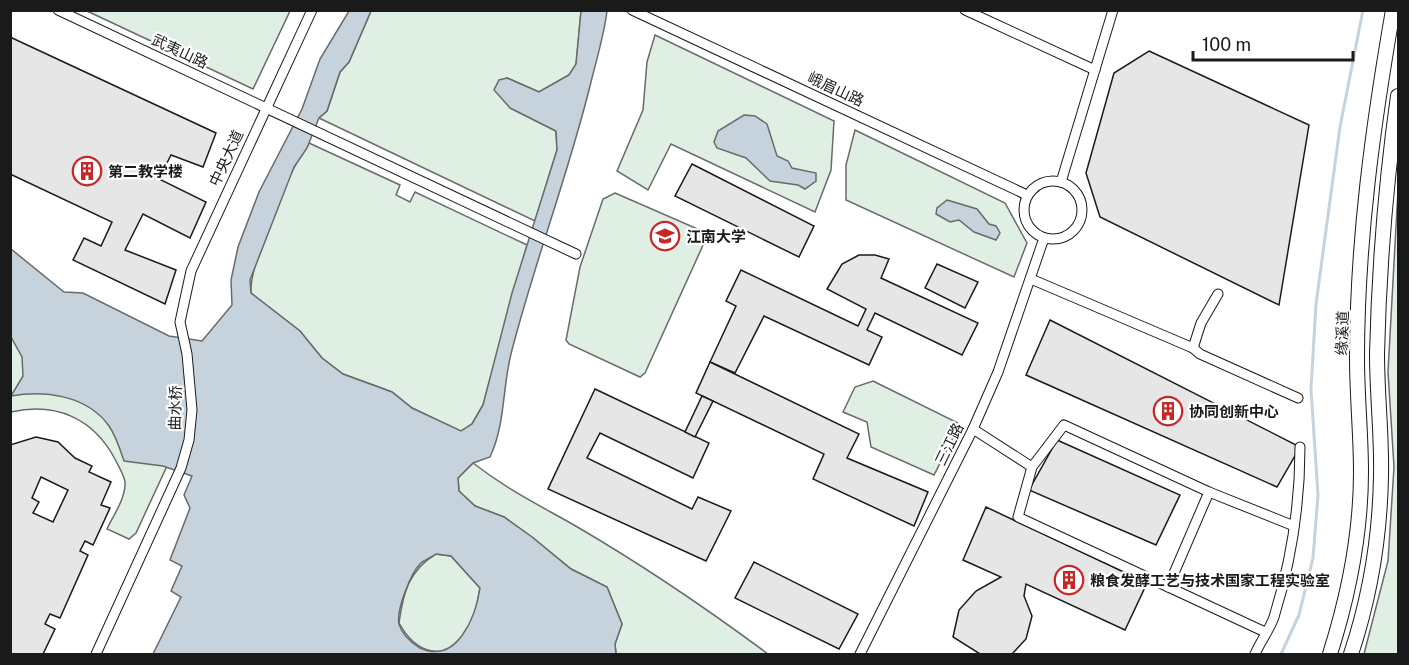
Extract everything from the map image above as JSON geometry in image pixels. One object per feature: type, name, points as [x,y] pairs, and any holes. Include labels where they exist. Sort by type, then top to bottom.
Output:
[{"type":"main road","name":"缘溪道","points":[[1329,654],[1354,565],[1359,519],[1361,472],[1358,358],[1364,219],[1374,118],[1393,10]]},
{"type":"main road","points":[[1351,654],[1364,607],[1376,548],[1381,475],[1377,382],[1379,313],[1387,191],[1398,96]]},
{"type":"street","name":"武夷山路","points":[[58,10],[576,254]]},
{"type":"street","name":"中央大道","points":[[180,322],[191,271],[312,10]]},
{"type":"street","points":[[965,10],[1095,70]]},
{"type":"street","points":[[1061,182],[1113,10]]},
{"type":"street","name":"峨眉山路","points":[[638,12],[1028,195]]},
{"type":"street","points":[[1061,182],[1076,192],[1082,209],[1081,218],[1077,226],[1063,238],[1044,238],[1033,231],[1025,220],[1023,207],[1028,195],[1042,183],[1061,182]]},
{"type":"street","name":"三江路","points":[[860,654],[973,429],[998,372],[1044,238]]},
{"type":"street","points":[[1031,279],[1193,348],[1200,354],[1298,398]]},
{"type":"street","points":[[1193,348],[1201,323],[1218,294]]},
{"type":"street","name":"曲水桥","points":[[96,654],[170,492],[189,440],[192,410],[187,354],[180,322]]},
{"type":"street","points":[[1265,632],[1018,517],[1032,467],[1064,425],[1209,492],[1294,526]]},
{"type":"street","points":[[973,429],[1032,467]]},
{"type":"street","points":[[1255,654],[1273,620],[1294,526],[1300,482],[1300,447]]},
{"type":"street","points":[[1168,587],[1209,492]]},
{"type":"green space","points":[[290,10],[253,89],[87,11]]},
{"type":"green space","points":[[371,11],[581,11],[576,65],[569,75],[539,92],[507,78],[510,108],[556,131],[557,150],[535,221],[319,118],[327,111],[340,72],[349,62]]},
{"type":"green space","points":[[655,35],[834,121],[831,170],[815,212],[671,144],[648,190],[617,171],[643,110],[647,62]]},
{"type":"green space","points":[[855,130],[1005,203],[1027,243],[1014,277],[846,200],[846,165]]},
{"type":"green space","points":[[309,143],[400,185],[396,195],[410,202],[415,192],[527,245],[483,405],[472,424],[461,432],[412,408],[392,392],[343,374],[322,358],[300,331],[251,293],[260,248],[274,211]]},
{"type":"green space","points":[[1398,190],[1398,654],[1364,654],[1388,561],[1394,467],[1388,372]]},
{"type":"green space","points":[[615,193],[700,230],[704,243],[645,373],[640,377],[569,344],[566,340],[580,267],[603,199]]},
{"type":"green space","points":[[10,332],[65,395],[88,404],[167,466],[136,533],[129,539],[107,529],[121,500],[125,482],[116,461],[97,434],[85,424],[58,412],[28,409],[11,412]]},
{"type":"green space","points":[[873,381],[960,424],[934,475],[871,447],[867,422],[843,412],[855,387]]},
{"type":"green space","points":[[473,463],[511,489],[648,571],[768,654],[616,654],[615,644],[622,624],[607,587],[571,569],[504,517],[475,506],[459,491],[458,478]]},
{"type":"green space","points":[[436,554],[451,556],[480,588],[474,616],[467,632],[449,649],[431,651],[413,641],[399,623],[405,592],[413,575],[419,567]]},
{"type":"shaded area","points":[[349,11],[371,11],[349,62],[340,72],[327,111],[319,118],[307,148],[294,167],[250,280],[251,293],[300,331],[322,358],[343,374],[392,392],[412,408],[461,431],[472,424],[483,405],[512,293],[557,150],[556,131],[510,108],[494,90],[499,80],[507,78],[539,92],[569,75],[576,64],[581,11],[607,11],[581,119],[512,350],[495,444],[490,457],[473,463],[458,478],[459,491],[475,506],[504,517],[571,569],[607,587],[622,624],[615,644],[616,654],[153,654],[181,597],[171,591],[182,566],[170,560],[190,508],[184,495],[192,476],[163,466],[124,461],[109,426],[89,407],[77,401],[51,395],[11,396],[23,376],[22,357],[11,337],[11,249],[64,292],[83,293],[169,336],[202,341],[232,305],[231,280],[238,247],[259,192],[302,109],[320,59]],"holes":[[[436,554],[451,556],[480,588],[474,611],[463,634],[455,644],[445,650],[433,651],[420,648],[408,638],[399,624],[405,592],[412,575],[422,563]]]},
{"type":"shaded area","points":[[744,115],[755,116],[767,124],[777,156],[788,161],[792,168],[816,173],[816,181],[805,189],[798,185],[770,181],[746,158],[717,148],[714,142],[718,131]]},
{"type":"shaded area","points":[[947,200],[977,209],[989,224],[996,226],[1000,233],[996,240],[974,232],[959,220],[950,222],[936,214],[937,208]]},
{"type":"building","name":"第二教学楼","points":[[10,37],[216,133],[203,167],[171,155],[159,179],[206,202],[190,238],[143,214],[125,250],[176,270],[165,304],[73,260],[84,238],[101,246],[112,222],[10,174]]},
{"type":"building","points":[[1149,51],[1309,125],[1279,305],[1100,217],[1086,173],[1114,73]]},
{"type":"building","points":[[692,164],[814,226],[799,257],[675,196]]},
{"type":"building","points":[[859,255],[875,255],[889,259],[881,278],[978,323],[962,355],[875,313],[867,330],[882,337],[869,365],[764,316],[735,373],[710,362],[736,306],[726,301],[741,270],[858,326],[866,309],[827,289],[842,264]]},
{"type":"building","points":[[937,264],[978,282],[965,308],[925,288]]},
{"type":"building","name":"协同创新中心","points":[[1050,320],[1300,447],[1277,487],[1026,375]]},
{"type":"building","points":[[710,362],[859,434],[847,458],[928,492],[914,526],[813,479],[824,454],[696,393]]},
{"type":"building","points":[[595,389],[709,443],[693,478],[600,433],[587,458],[692,509],[698,497],[731,511],[706,561],[548,489]]},
{"type":"building","points":[[702,396],[713,401],[695,437],[685,432]]},
{"type":"building","points":[[36,437],[58,442],[75,458],[92,466],[89,472],[111,482],[101,505],[110,508],[93,545],[85,541],[80,551],[88,555],[60,618],[50,614],[45,624],[55,629],[43,654],[10,654],[10,445]],"holes":[[[41,477],[68,490],[53,522],[33,513],[39,502],[32,498]]]},
{"type":"building","points":[[1057,440],[1180,495],[1156,545],[1029,490]]},
{"type":"building","name":"粮食发酵工艺与技术国家工程实验室","points":[[986,507],[1147,583],[1125,630],[1026,584],[1024,596],[1032,616],[1026,639],[1012,654],[980,654],[953,637],[959,610],[976,591],[1001,577],[963,560]]},
{"type":"building","points":[[754,562],[858,614],[839,649],[735,598]]},
{"type":"waterway","points":[[1281,654],[1299,615],[1313,558],[1318,495],[1311,389],[1316,304],[1340,127],[1363,10]]},
{"type":"place","name":"第二教学楼","points":[[87,171]]},
{"type":"place","name":"江南大学","points":[[665,236]]},
{"type":"place","name":"协同创新中心","points":[[1168,411]]},
{"type":"place","name":"粮食发酵工艺与技术国家工程实验室","points":[[1069,580]]}]
